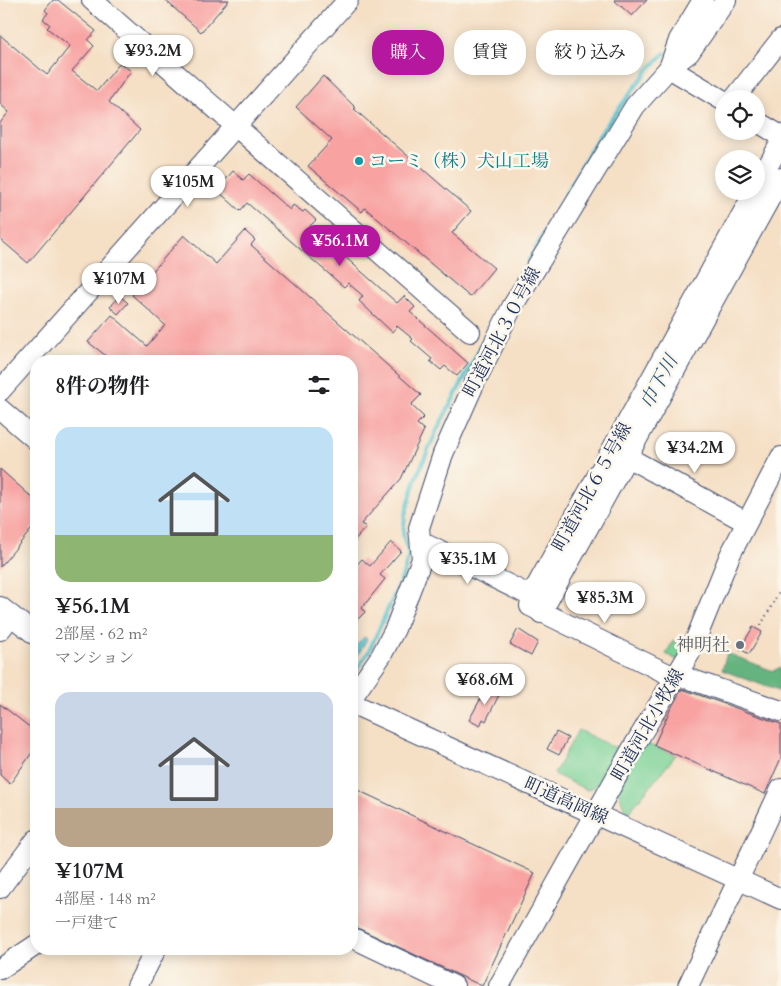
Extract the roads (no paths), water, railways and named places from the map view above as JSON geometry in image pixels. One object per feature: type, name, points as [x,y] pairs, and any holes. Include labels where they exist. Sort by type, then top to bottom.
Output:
[{"type":"street","points":[[92,0],[470,332]]},
{"type":"street","points":[[33,355],[348,0]]},
{"type":"street","points":[[703,0],[679,40],[669,68],[715,96]]},
{"type":"street","name":"町道河北３０号線","points":[[358,690],[381,656],[395,629],[422,548],[419,528],[443,454],[474,384],[512,307],[635,106],[669,68],[689,53],[726,0]]},
{"type":"street","points":[[741,90],[781,39]]},
{"type":"street","points":[[765,126],[781,136]]},
{"type":"street","name":"町道河北６５号線","points":[[765,172],[781,142]]},
{"type":"street","points":[[544,609],[781,178]]},
{"type":"street","name":"町道河北６５号線","points":[[422,548],[531,596],[749,200]]},
{"type":"street","points":[[0,392],[30,358]]},
{"type":"street","points":[[0,409],[30,435]]},
{"type":"street","points":[[627,456],[746,522]]},
{"type":"street","name":"町道河北小牧線","points":[[499,986],[597,815],[631,751],[691,651],[746,522],[774,486],[781,457]]},
{"type":"street","points":[[422,548],[668,674],[781,711]]},
{"type":"street","points":[[4,618],[30,633]]},
{"type":"street","name":"町道高岡線","points":[[358,704],[781,899]]},
{"type":"street","points":[[699,986],[781,789]]},
{"type":"street","points":[[688,986],[781,812]]},
{"type":"street","points":[[0,888],[30,848]]},
{"type":"street","points":[[358,940],[454,986]]},
{"type":"street","points":[[0,969],[30,949]]},
{"type":"street","points":[[358,954],[426,986]]},
{"type":"street","points":[[137,986],[153,955]]},
{"type":"water","points":[[364,637],[367,639],[358,655],[358,643]]},
{"type":"waterway","points":[[528,262],[599,135],[648,70],[665,53]]},
{"type":"waterway","points":[[358,668],[369,651],[402,578],[409,555],[403,535],[405,515],[416,478],[438,428],[487,335]]},
{"type":"place","name":"コーミ（株）犬山工場","points":[[359,161]]},
{"type":"place","name":"神明社","points":[[740,645]]},
{"type":"water label","name":"巾下川","points":[[659,382]]}]
